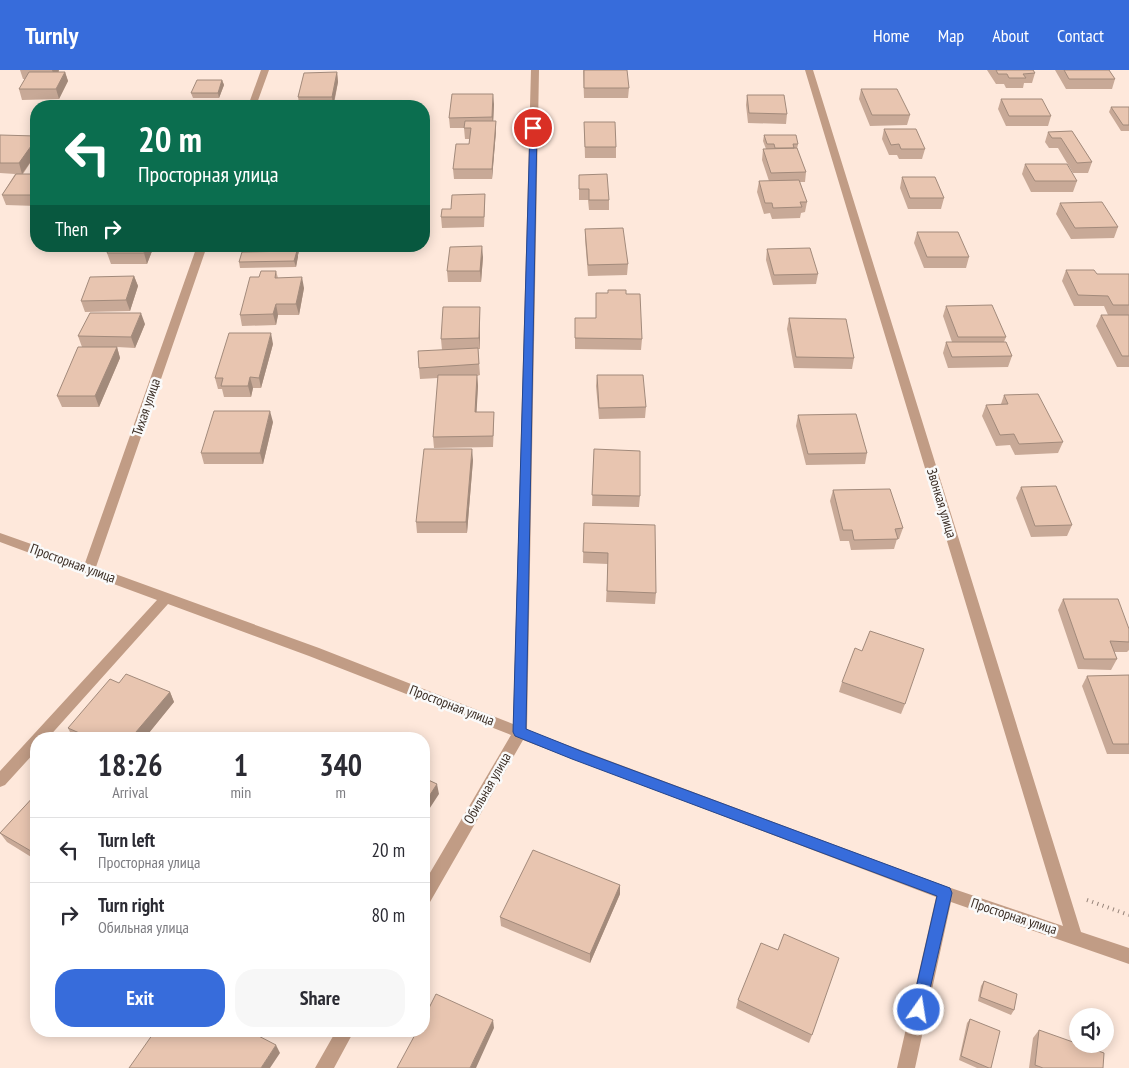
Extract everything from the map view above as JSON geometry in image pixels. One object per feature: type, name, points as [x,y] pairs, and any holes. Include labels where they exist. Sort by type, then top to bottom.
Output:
[{"type":"street","points":[[254,100],[264,70]]},
{"type":"street","name":"Обильная улица","points":[[430,887],[520,732],[535,70]]},
{"type":"street","name":"Звонкая улица","points":[[809,70],[1074,936]]},
{"type":"street","name":"Тихая улица","points":[[89,568],[200,252]]},
{"type":"street","name":"Просторная улица","points":[[0,537],[167,597],[576,755],[945,893],[1129,956]]},
{"type":"street","points":[[44,732],[167,597]]},
{"type":"street","points":[[0,781],[30,748]]},
{"type":"street","points":[[906,1068],[945,893]]},
{"type":"street","points":[[324,1068],[342,1037]]},
{"type":"path","points":[[1060,890],[1129,915]]},
{"type":"building","points":[[584,70],[627,70],[629,88],[584,88]]},
{"type":"building","points":[[996,70],[1033,70],[1035,73],[1023,74],[1026,78],[1009,78],[1007,74],[998,74]]},
{"type":"building","points":[[1064,70],[1109,70],[1115,79],[1069,79]]},
{"type":"building","points":[[29,72],[65,72],[56,89],[19,89]]},
{"type":"building","points":[[337,72],[332,97],[298,97],[304,73]]},
{"type":"building","points":[[197,80],[222,80],[218,93],[191,93]]},
{"type":"building","points":[[861,89],[897,89],[910,115],[872,115]]},
{"type":"building","points":[[452,94],[493,94],[492,117],[449,118]]},
{"type":"building","points":[[747,95],[784,95],[787,114],[749,113]]},
{"type":"building","points":[[1001,99],[1042,99],[1051,116],[1009,116]]},
{"type":"building","points":[[1111,107],[1129,107],[1129,125],[1123,125]]},
{"type":"building","points":[[465,121],[496,121],[492,169],[453,169],[456,144],[469,144],[471,128],[464,128]]},
{"type":"building","points":[[584,122],[615,122],[616,147],[585,147]]},
{"type":"building","points":[[884,129],[916,129],[925,149],[901,149],[899,144],[891,145]]},
{"type":"building","points":[[1072,131],[1092,162],[1077,163],[1061,138],[1052,138],[1048,132]]},
{"type":"building","points":[[0,135],[30,136],[30,147],[19,163],[0,163]]},
{"type":"building","points":[[764,135],[796,135],[798,144],[793,144],[794,148],[775,148],[774,144],[767,144]]},
{"type":"building","points":[[797,148],[806,172],[771,173],[763,149]]},
{"type":"building","points":[[1025,164],[1067,164],[1077,181],[1035,181]]},
{"type":"building","points":[[16,174],[30,174],[30,195],[2,195]]},
{"type":"building","points":[[607,174],[609,200],[589,200],[589,189],[579,189],[579,175]]},
{"type":"building","points":[[902,177],[935,177],[944,198],[910,198]]},
{"type":"building","points":[[799,180],[807,202],[800,202],[802,207],[773,208],[772,203],[765,203],[759,181]]},
{"type":"building","points":[[485,194],[484,217],[441,217],[442,209],[451,209],[452,195]]},
{"type":"building","points":[[1102,202],[1118,227],[1075,228],[1060,203]]},
{"type":"building","points":[[623,228],[628,264],[588,265],[585,229]]},
{"type":"building","points":[[917,232],[958,232],[969,257],[927,257]]},
{"type":"building","points":[[482,246],[480,271],[447,271],[450,247]]},
{"type":"building","points":[[810,248],[818,274],[774,275],[767,249]]},
{"type":"building","points":[[107,252],[144,252],[144,253]]},
{"type":"building","points":[[242,252],[297,252],[294,261],[239,262]]},
{"type":"building","points":[[1066,270],[1094,270],[1097,274],[1129,274],[1129,305],[1113,305],[1108,296],[1078,295]]},
{"type":"building","points":[[261,271],[276,271],[275,278],[302,277],[296,304],[276,304],[273,314],[240,315],[250,277],[259,277]]},
{"type":"building","points":[[134,276],[126,300],[81,301],[90,277]]},
{"type":"building","points":[[608,290],[626,290],[626,294],[640,294],[642,339],[575,338],[575,318],[596,318],[596,293],[608,293]]},
{"type":"building","points":[[992,305],[1006,337],[958,337],[946,306]]},
{"type":"building","points":[[443,307],[480,307],[479,338],[441,339]]},
{"type":"building","points":[[90,313],[141,313],[131,337],[78,336]]},
{"type":"building","points":[[1101,315],[1129,315],[1129,356],[1122,356]]},
{"type":"building","points":[[789,318],[846,319],[854,358],[796,357]]},
{"type":"building","points":[[229,333],[271,333],[259,378],[250,377],[248,386],[221,386],[223,378],[215,378]]},
{"type":"building","points":[[946,342],[1006,342],[1012,356],[952,357]]},
{"type":"building","points":[[78,347],[117,347],[95,396],[57,396]]},
{"type":"building","points":[[478,348],[479,364],[419,368],[418,351]]},
{"type":"building","points":[[438,375],[477,375],[475,412],[494,412],[493,436],[433,437]]},
{"type":"building","points":[[597,375],[643,375],[646,407],[599,408]]},
{"type":"building","points":[[1038,394],[1063,442],[1019,444],[1014,434],[1000,435],[986,405],[1008,404],[1004,395]]},
{"type":"building","points":[[214,411],[270,411],[260,453],[201,453]]},
{"type":"building","points":[[856,414],[867,453],[808,454],[798,415]]},
{"type":"building","points":[[424,449],[472,449],[466,522],[416,522]]},
{"type":"building","points":[[594,449],[640,451],[640,496],[592,495]]},
{"type":"building","points":[[1056,486],[1072,525],[1035,526],[1021,487]]},
{"type":"building","points":[[890,489],[903,528],[895,529],[898,539],[854,540],[852,530],[843,530],[833,490]]},
{"type":"building","points":[[584,523],[655,525],[656,593],[607,591],[608,553],[583,552]]},
{"type":"building","points":[[1063,599],[1118,599],[1129,629],[1129,642],[1110,641],[1117,659],[1084,659]]},
{"type":"building","points":[[870,631],[924,649],[905,704],[842,682],[855,648],[862,651]]},
{"type":"building","points":[[126,674],[170,692],[136,732],[77,732],[68,728],[110,679],[119,683]]},
{"type":"building","points":[[1129,675],[1129,744],[1113,744],[1087,676]]},
{"type":"building","points":[[430,781],[437,784],[430,795]]},
{"type":"building","points":[[30,800],[30,850],[0,833]]},
{"type":"building","points":[[533,850],[620,885],[590,954],[500,917]]},
{"type":"building","points":[[784,934],[839,958],[812,1035],[738,1000],[761,943],[778,950]]},
{"type":"building","points":[[984,981],[1017,994],[1014,1010],[980,997]]},
{"type":"building","points":[[436,994],[493,1020],[470,1068],[397,1068],[414,1037],[430,1037],[430,1006]]},
{"type":"building","points":[[970,1019],[1000,1031],[991,1068],[961,1056]]},
{"type":"building","points":[[1039,1030],[1069,1041],[1069,1053],[1104,1053],[1103,1068],[1043,1068],[1035,1065]]},
{"type":"building","points":[[151,1037],[261,1037],[276,1045],[261,1068],[129,1068]]},
{"type":"route","points":[[533,128],[520,732],[576,755],[945,893],[919,1010]]}]
